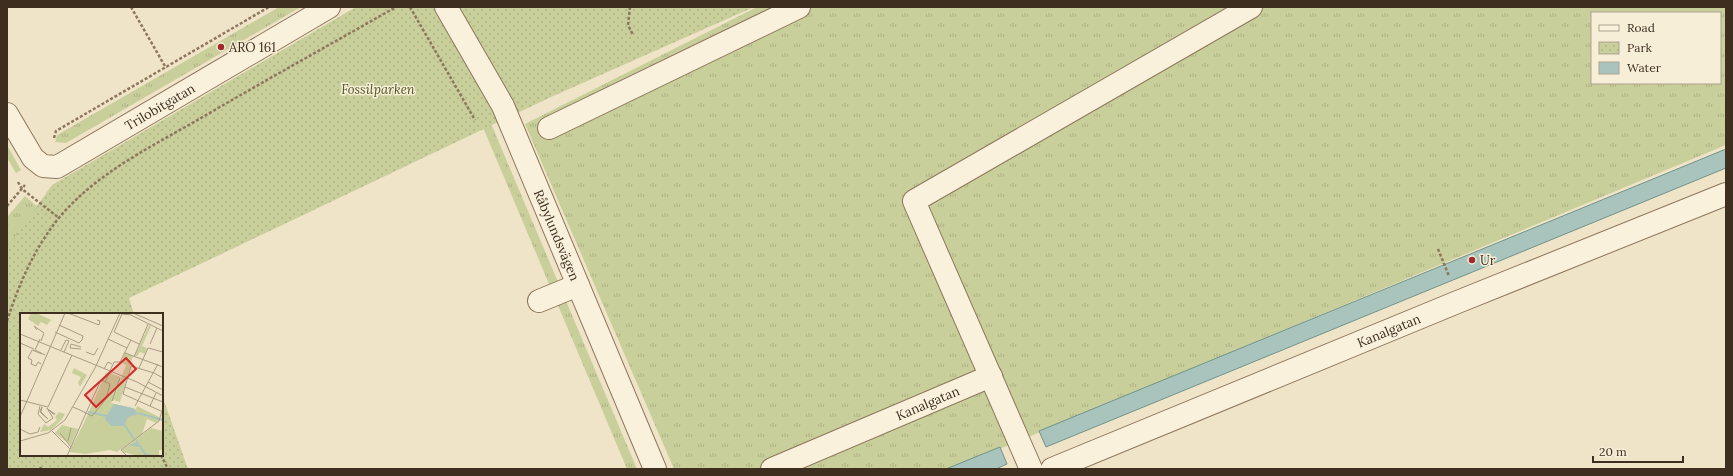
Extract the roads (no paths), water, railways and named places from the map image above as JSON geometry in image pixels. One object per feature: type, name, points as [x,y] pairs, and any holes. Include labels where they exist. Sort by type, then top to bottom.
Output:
[{"type":"street","name":"Trilobitgatan","points":[[7,114],[33,158],[44,166],[57,167],[330,7]]},
{"type":"street","name":"Råbylundsvägen","points":[[446,7],[503,106],[655,469]]},
{"type":"street","points":[[549,128],[799,7]]},
{"type":"street","points":[[1031,469],[914,201],[1252,7]]},
{"type":"street","name":"Kanalgatan","points":[[1052,469],[1460,301],[1726,194]]},
{"type":"street","points":[[539,301],[578,285]]},
{"type":"street","name":"Kanalgatan","points":[[772,469],[990,376]]},
{"type":"water","points":[[1726,149],[1726,168],[1046,447],[1039,431]]},
{"type":"water","points":[[1000,447],[1007,464],[996,469],[946,469]]},
{"type":"place","name":"ARO 161","points":[[221,47]]},
{"type":"place","name":"Ur","points":[[1472,260]]},
{"type":"park label","name":"Fossilparken","points":[[378,89]]}]
